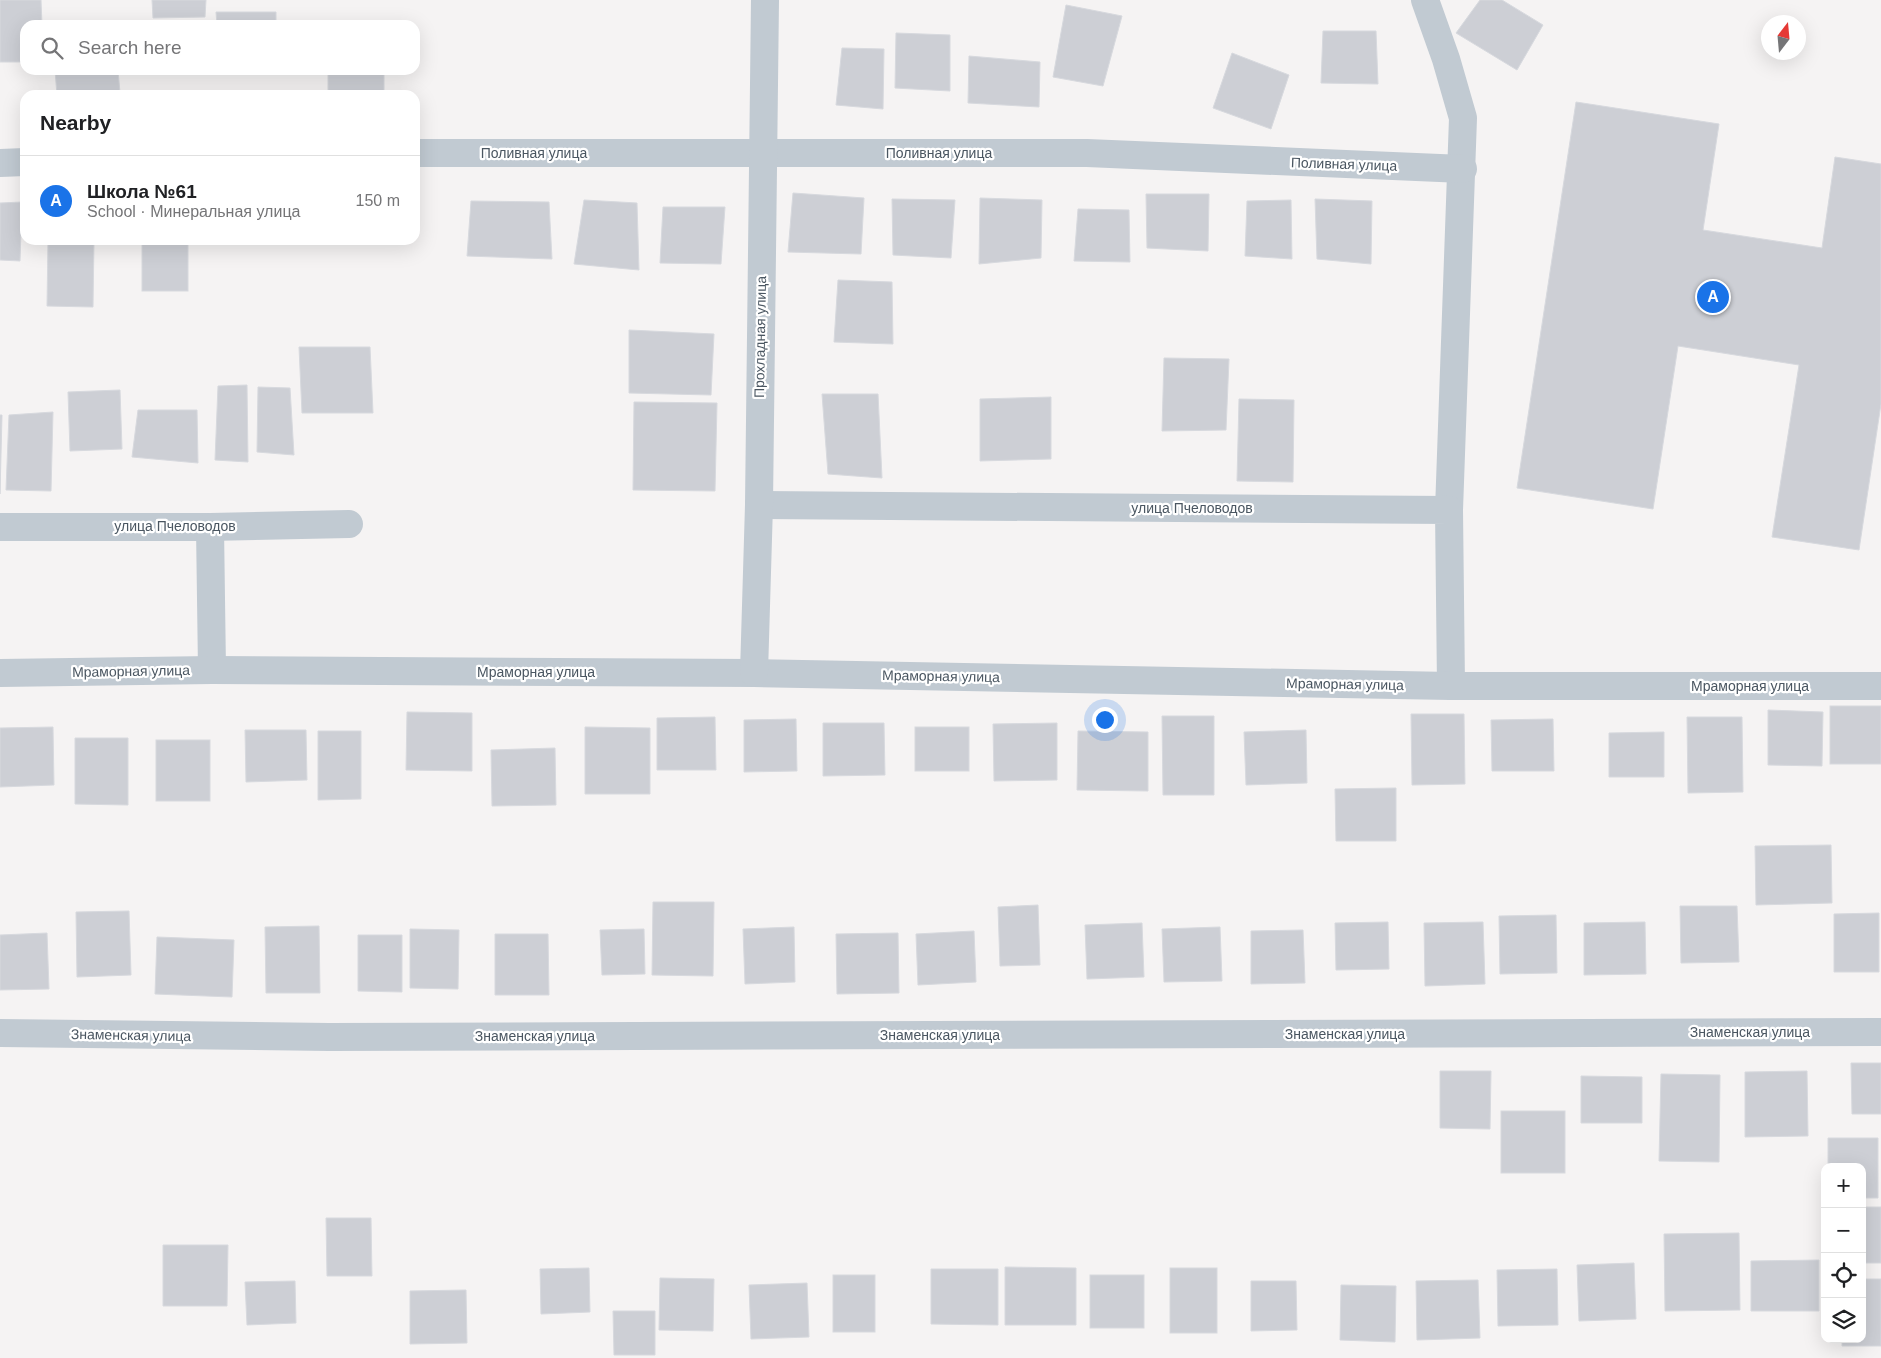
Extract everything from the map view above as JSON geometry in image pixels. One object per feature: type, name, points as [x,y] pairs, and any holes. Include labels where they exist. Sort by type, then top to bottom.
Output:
[{"type":"street","name":"Прохладная улица","points":[[754,673],[759,505],[765,0]]},
{"type":"street","points":[[1425,0],[1446,59],[1463,118],[1463,169],[1449,510],[1451,686]]},
{"type":"street","name":"Поливная улица","points":[[420,154],[1087,153],[1463,169]]},
{"type":"street","points":[[0,163],[20,162]]},
{"type":"street","name":"улица Пчеловодов","points":[[759,505],[1449,510]]},
{"type":"street","name":"улица Пчеловодов","points":[[0,527],[210,527],[349,524]]},
{"type":"street","points":[[210,527],[212,670]]},
{"type":"street","name":"Мраморная улица","points":[[0,673],[212,670],[754,673],[1451,686],[1881,686]]},
{"type":"street","name":"Знаменская улица","points":[[0,1033],[348,1037],[1881,1032]]},
{"type":"building","points":[[0,0],[41,0],[42,20],[20,20],[20,62],[0,62]]},
{"type":"building","points":[[152,0],[206,0],[205,17],[153,18]]},
{"type":"building","points":[[1480,0],[1502,0],[1543,25],[1517,70],[1456,33]]},
{"type":"building","points":[[1066,5],[1122,16],[1103,86],[1053,77]]},
{"type":"building","points":[[216,12],[276,12],[276,20],[217,20]]},
{"type":"building","points":[[1323,31],[1376,31],[1378,84],[1321,83]]},
{"type":"building","points":[[896,33],[950,35],[950,91],[895,88]]},
{"type":"building","points":[[842,48],[884,49],[883,109],[836,105]]},
{"type":"building","points":[[1232,53],[1289,75],[1271,129],[1213,108]]},
{"type":"building","points":[[969,56],[1040,62],[1039,107],[968,103]]},
{"type":"building","points":[[55,75],[118,75],[120,90],[57,90]]},
{"type":"building","points":[[328,75],[384,75],[384,90],[328,90]]},
{"type":"building","points":[[1576,102],[1719,124],[1703,230],[1822,248],[1835,157],[1881,164],[1881,404],[1859,550],[1772,537],[1799,365],[1678,346],[1653,509],[1517,488]]},
{"type":"building","points":[[793,193],[864,198],[861,254],[788,252]]},
{"type":"building","points":[[1146,194],[1209,194],[1208,251],[1147,248]]},
{"type":"building","points":[[980,198],[1042,200],[1041,258],[979,264]]},
{"type":"building","points":[[892,199],[955,200],[951,258],[893,255]]},
{"type":"building","points":[[1315,199],[1372,201],[1371,264],[1317,259]]},
{"type":"building","points":[[584,200],[637,203],[639,270],[574,264]]},
{"type":"building","points":[[1291,200],[1292,259],[1245,256],[1247,201]]},
{"type":"building","points":[[471,201],[549,202],[552,259],[467,256]]},
{"type":"building","points":[[20,202],[20,261],[0,260],[0,203]]},
{"type":"building","points":[[663,207],[725,207],[721,264],[660,263]]},
{"type":"building","points":[[1078,209],[1129,210],[1130,262],[1074,261]]},
{"type":"building","points":[[48,245],[94,245],[93,307],[47,306]]},
{"type":"building","points":[[142,245],[188,245],[188,291],[142,291]]},
{"type":"building","points":[[838,280],[892,282],[893,344],[834,342]]},
{"type":"building","points":[[629,330],[714,334],[711,395],[629,393]]},
{"type":"building","points":[[299,347],[370,347],[373,413],[302,413]]},
{"type":"building","points":[[1164,358],[1229,359],[1226,430],[1162,431]]},
{"type":"building","points":[[247,385],[248,462],[215,460],[218,386]]},
{"type":"building","points":[[258,387],[290,388],[294,455],[257,452]]},
{"type":"building","points":[[120,390],[122,449],[70,451],[68,392]]},
{"type":"building","points":[[822,394],[878,394],[882,478],[828,474]]},
{"type":"building","points":[[1051,397],[1051,459],[980,461],[980,399]]},
{"type":"building","points":[[1239,399],[1294,400],[1293,482],[1237,481]]},
{"type":"building","points":[[634,402],[717,403],[715,491],[633,490]]},
{"type":"building","points":[[138,410],[197,410],[198,463],[132,457]]},
{"type":"building","points":[[53,412],[51,491],[6,490],[9,415]]},
{"type":"building","points":[[0,415],[2,415],[0,494]]},
{"type":"building","points":[[1830,706],[1881,706],[1881,764],[1830,764]]},
{"type":"building","points":[[1768,710],[1823,712],[1822,766],[1768,765]]},
{"type":"building","points":[[407,712],[472,713],[472,771],[406,770]]},
{"type":"building","points":[[1411,714],[1464,714],[1465,784],[1412,785]]},
{"type":"building","points":[[1162,716],[1214,716],[1214,795],[1163,795]]},
{"type":"building","points":[[715,717],[716,770],[657,770],[657,718]]},
{"type":"building","points":[[1687,717],[1742,717],[1743,792],[1688,793]]},
{"type":"building","points":[[796,719],[797,771],[744,772],[744,720]]},
{"type":"building","points":[[1553,719],[1554,771],[1492,771],[1491,720]]},
{"type":"building","points":[[823,723],[884,723],[885,775],[823,776]]},
{"type":"building","points":[[1057,723],[1057,780],[994,781],[993,724]]},
{"type":"building","points":[[53,727],[54,785],[0,787],[0,728]]},
{"type":"building","points":[[585,727],[650,728],[650,794],[585,794]]},
{"type":"building","points":[[915,727],[969,727],[969,771],[915,771]]},
{"type":"building","points":[[245,730],[306,730],[307,780],[246,782]]},
{"type":"building","points":[[1306,730],[1307,783],[1246,785],[1244,732]]},
{"type":"building","points":[[318,731],[361,731],[361,799],[318,800]]},
{"type":"building","points":[[1078,731],[1148,732],[1148,791],[1077,790]]},
{"type":"building","points":[[1664,732],[1664,777],[1609,777],[1609,733]]},
{"type":"building","points":[[75,738],[128,738],[128,805],[75,804]]},
{"type":"building","points":[[156,740],[210,740],[210,801],[156,801]]},
{"type":"building","points":[[555,748],[556,805],[492,806],[491,750]]},
{"type":"building","points":[[1396,788],[1396,841],[1336,841],[1335,789]]},
{"type":"building","points":[[1831,845],[1832,903],[1756,905],[1755,846]]},
{"type":"building","points":[[653,902],[714,902],[713,976],[652,975]]},
{"type":"building","points":[[1038,905],[1040,965],[1000,966],[998,907]]},
{"type":"building","points":[[1680,906],[1737,906],[1739,962],[1681,963]]},
{"type":"building","points":[[129,911],[131,975],[77,977],[76,912]]},
{"type":"building","points":[[1879,913],[1879,972],[1834,972],[1834,914]]},
{"type":"building","points":[[1556,915],[1557,973],[1500,974],[1499,916]]},
{"type":"building","points":[[1388,922],[1389,969],[1336,970],[1335,923]]},
{"type":"building","points":[[1483,922],[1485,984],[1425,986],[1424,923]]},
{"type":"building","points":[[1645,922],[1646,974],[1584,975],[1584,923]]},
{"type":"building","points":[[1142,923],[1144,977],[1087,979],[1085,925]]},
{"type":"building","points":[[319,926],[320,993],[266,993],[265,927]]},
{"type":"building","points":[[794,927],[795,982],[745,984],[743,929]]},
{"type":"building","points":[[1220,927],[1222,981],[1164,982],[1162,929]]},
{"type":"building","points":[[410,929],[459,930],[458,989],[410,988]]},
{"type":"building","points":[[644,929],[645,974],[602,975],[600,930]]},
{"type":"building","points":[[1303,930],[1305,983],[1251,984],[1251,931]]},
{"type":"building","points":[[974,931],[976,982],[918,985],[916,934]]},
{"type":"building","points":[[47,933],[49,989],[0,990],[0,935]]},
{"type":"building","points":[[898,933],[899,993],[837,994],[836,934]]},
{"type":"building","points":[[495,934],[548,934],[549,995],[495,995]]},
{"type":"building","points":[[358,935],[402,935],[402,992],[358,991]]},
{"type":"building","points":[[157,937],[234,940],[232,997],[155,994]]},
{"type":"building","points":[[1851,1063],[1881,1063],[1881,1114],[1852,1114]]},
{"type":"building","points":[[1440,1071],[1491,1071],[1490,1129],[1440,1128]]},
{"type":"building","points":[[1807,1071],[1808,1136],[1745,1137],[1745,1072]]},
{"type":"building","points":[[1661,1074],[1720,1075],[1719,1162],[1659,1161]]},
{"type":"building","points":[[1581,1076],[1642,1077],[1642,1123],[1581,1123]]},
{"type":"building","points":[[1501,1111],[1565,1111],[1565,1173],[1501,1173]]},
{"type":"building","points":[[1828,1138],[1878,1138],[1878,1198],[1866,1198],[1866,1163],[1828,1163]]},
{"type":"building","points":[[1866,1207],[1881,1207],[1881,1263],[1866,1263]]},
{"type":"building","points":[[326,1218],[371,1218],[372,1276],[327,1276]]},
{"type":"building","points":[[1739,1233],[1740,1310],[1665,1311],[1664,1234]]},
{"type":"building","points":[[163,1245],[228,1245],[227,1306],[163,1306]]},
{"type":"building","points":[[1819,1260],[1819,1311],[1751,1311],[1751,1261]]},
{"type":"building","points":[[1634,1263],[1636,1319],[1579,1321],[1577,1265]]},
{"type":"building","points":[[1005,1267],[1076,1268],[1076,1325],[1005,1325]]},
{"type":"building","points":[[589,1268],[590,1312],[541,1314],[540,1269]]},
{"type":"building","points":[[1170,1268],[1217,1268],[1217,1333],[1170,1333]]},
{"type":"building","points":[[931,1269],[998,1269],[998,1325],[931,1324]]},
{"type":"building","points":[[1557,1269],[1558,1325],[1498,1326],[1497,1270]]},
{"type":"building","points":[[833,1275],[875,1275],[875,1332],[833,1332]]},
{"type":"building","points":[[1090,1275],[1144,1275],[1144,1328],[1090,1328]]},
{"type":"building","points":[[660,1278],[714,1279],[713,1331],[659,1330]]},
{"type":"building","points":[[1866,1279],[1881,1279],[1881,1346],[1842,1346],[1842,1343],[1866,1343]]},
{"type":"building","points":[[1478,1280],[1480,1338],[1417,1340],[1416,1281]]},
{"type":"building","points":[[295,1281],[296,1323],[247,1325],[245,1282]]},
{"type":"building","points":[[1251,1281],[1296,1281],[1297,1330],[1251,1331]]},
{"type":"building","points":[[807,1283],[809,1337],[751,1339],[749,1285]]},
{"type":"building","points":[[1341,1285],[1396,1286],[1395,1342],[1340,1340]]},
{"type":"building","points":[[466,1290],[467,1343],[410,1344],[410,1291]]},
{"type":"building","points":[[613,1311],[655,1311],[655,1355],[614,1355]]},
{"type":"place","name":"Школа №61","points":[[1713,297]]}]
